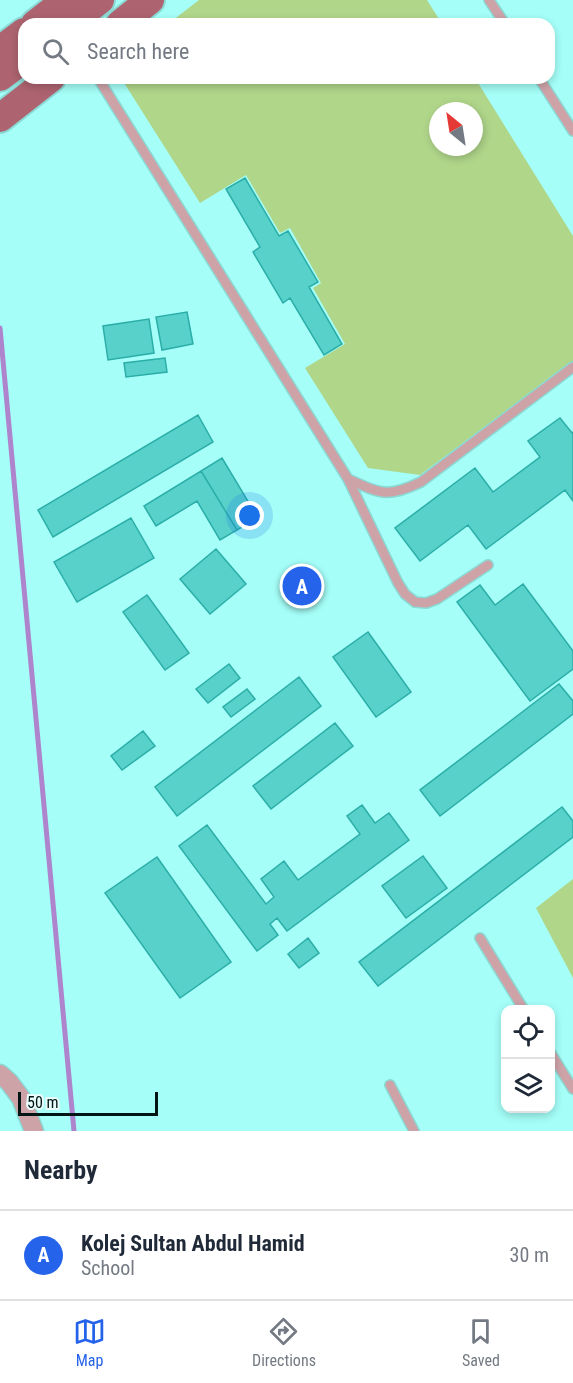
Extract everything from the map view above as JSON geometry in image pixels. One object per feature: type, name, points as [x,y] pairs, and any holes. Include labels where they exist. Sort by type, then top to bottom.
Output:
[{"type":"main road","points":[[42,18],[66,0]]},
{"type":"main road","points":[[77,18],[100,0]]},
{"type":"main road","points":[[128,18],[150,0]]},
{"type":"main road","points":[[0,50],[18,36]]},
{"type":"main road","points":[[0,77],[18,63]]},
{"type":"main road","points":[[0,118],[43,84]]},
{"type":"street","points":[[0,1074],[21,1098],[34,1131]]},
{"type":"lane","points":[[489,0],[501,18]]},
{"type":"lane","points":[[102,84],[348,479],[405,594],[415,602],[426,603],[437,599],[488,565]]},
{"type":"lane","points":[[543,84],[573,131]]},
{"type":"lane","points":[[348,479],[377,492],[391,493],[405,490],[421,482],[573,367]]},
{"type":"lane","points":[[480,938],[521,1005]]},
{"type":"lane","points":[[554,1059],[573,1089]]},
{"type":"lane","points":[[390,1085],[414,1131]]},
{"type":"green space","points":[[199,0],[427,0],[438,18],[176,18]]},
{"type":"green space","points":[[125,84],[479,84],[573,236],[573,361],[420,475],[368,468],[305,368],[345,344],[313,288],[321,283],[290,228],[280,233],[246,175],[200,203]]},
{"type":"green space","points":[[573,879],[573,978],[536,908]]},
{"type":"building","points":[[245,178],[279,236],[288,231],[318,282],[309,287],[342,344],[324,355],[290,298],[283,303],[253,252],[260,247],[226,189]]},
{"type":"building","points":[[187,312],[193,344],[162,350],[156,317]]},
{"type":"building","points":[[149,319],[154,353],[108,360],[103,326]]},
{"type":"building","points":[[165,358],[167,372],[126,377],[124,363]]},
{"type":"building","points":[[198,415],[213,442],[53,537],[38,510]]},
{"type":"building","points":[[560,418],[573,432],[573,501],[565,490],[486,549],[468,525],[420,561],[395,528],[475,468],[493,492],[540,457],[528,441]]},
{"type":"building","points":[[222,458],[258,518],[237,530],[201,471]]},
{"type":"building","points":[[201,471],[237,530],[220,540],[197,501],[156,526],[144,506]]},
{"type":"building","points":[[131,518],[154,558],[77,602],[54,562]]},
{"type":"building","points":[[216,549],[246,584],[210,614],[180,579]]},
{"type":"building","points":[[523,584],[573,651],[573,669],[530,701],[457,602],[480,585],[495,605]]},
{"type":"building","points":[[147,595],[189,653],[165,670],[123,612]]},
{"type":"building","points":[[368,632],[411,692],[376,717],[333,657]]},
{"type":"building","points":[[229,664],[240,678],[208,703],[196,689]]},
{"type":"building","points":[[299,677],[321,706],[177,816],[155,787]]},
{"type":"building","points":[[559,684],[573,701],[573,714],[440,816],[420,790]]},
{"type":"building","points":[[247,689],[255,699],[231,717],[223,707]]},
{"type":"building","points":[[335,723],[353,746],[271,809],[253,786]]},
{"type":"building","points":[[143,731],[155,746],[122,770],[111,756]]},
{"type":"building","points":[[362,805],[375,823],[389,813],[409,840],[287,931],[277,918],[270,924],[278,935],[257,951],[179,846],[207,825],[266,904],[274,897],[261,879],[284,861],[298,880],[360,834],[347,816]]},
{"type":"building","points":[[562,807],[573,821],[573,837],[378,986],[359,962]]},
{"type":"building","points":[[423,856],[447,888],[406,918],[382,886]]},
{"type":"building","points":[[157,857],[231,962],[180,998],[105,893]]},
{"type":"building","points":[[308,938],[319,953],[299,968],[288,954]]},
{"type":"waterway","points":[[0,328],[74,1131]]},
{"type":"place","name":"Kolej Sultan Abdul Hamid","points":[[302,586]]}]
